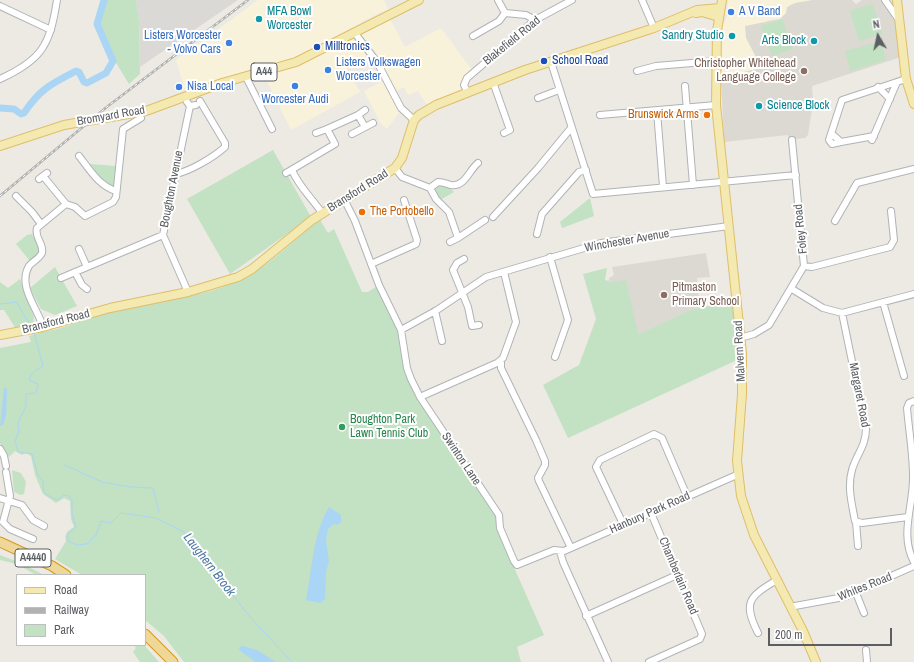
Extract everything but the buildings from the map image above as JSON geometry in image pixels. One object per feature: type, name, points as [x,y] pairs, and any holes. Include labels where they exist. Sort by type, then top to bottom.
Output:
[{"type":"highway","name":"A4440","points":[[0,542],[52,566],[64,574]]},
{"type":"highway","points":[[146,635],[173,662]]},
{"type":"main road","name":"Bromyard Road","points":[[0,146],[64,125],[141,115],[222,84],[308,58],[410,2],[419,0]]},
{"type":"main road","points":[[897,0],[906,79],[914,104]]},
{"type":"main road","points":[[414,120],[436,104],[466,91],[721,4]]},
{"type":"main road","name":"Malvern Road","points":[[721,4],[716,61],[716,105],[740,338],[742,394],[738,439],[741,496],[754,536],[791,608],[816,662]]},
{"type":"main road","points":[[691,13],[702,12],[719,17]]},
{"type":"main road","name":"Bransford Road","points":[[0,336],[41,328],[110,308],[188,292],[226,282],[252,269],[322,213],[395,168],[402,158],[414,120]]},
{"type":"street","points":[[0,79],[23,68],[39,54],[51,30],[57,0]]},
{"type":"street","points":[[498,0],[505,13]]},
{"type":"street","name":"Blakefield Road","points":[[466,91],[464,85],[467,78],[535,20],[572,0]]},
{"type":"street","points":[[642,0],[654,28]]},
{"type":"street","points":[[885,0],[900,21]]},
{"type":"street","points":[[0,6],[51,30]]},
{"type":"street","points":[[505,13],[526,15],[535,20]]},
{"type":"street","points":[[473,36],[499,21],[505,13]]},
{"type":"street","points":[[354,32],[377,62],[401,108],[414,120]]},
{"type":"street","points":[[637,71],[656,66],[716,61]]},
{"type":"street","points":[[551,62],[593,194],[796,175]]},
{"type":"street","points":[[246,77],[272,129]]},
{"type":"street","points":[[897,82],[873,138],[841,142],[832,134],[842,100],[906,79]]},
{"type":"street","points":[[493,82],[510,130],[504,133]]},
{"type":"street","points":[[686,86],[686,108],[693,184]]},
{"type":"street","points":[[878,87],[890,99]]},
{"type":"street","points":[[538,98],[559,90]]},
{"type":"street","name":"Boughton Avenue","points":[[175,174],[182,173],[219,152],[224,147],[225,143],[195,102],[175,174],[163,235],[188,292]]},
{"type":"street","points":[[600,115],[716,105]]},
{"type":"street","points":[[316,134],[358,115],[365,110]]},
{"type":"street","points":[[657,111],[663,187]]},
{"type":"street","points":[[43,176],[66,204],[75,207],[83,215],[90,215],[113,202],[116,191],[120,144],[123,129],[141,115]]},
{"type":"street","points":[[358,115],[365,127]]},
{"type":"street","points":[[352,134],[373,123]]},
{"type":"street","points":[[493,217],[571,128]]},
{"type":"street","points":[[322,213],[310,195],[303,190],[289,172],[335,144],[327,129]]},
{"type":"street","name":"Foley Road","points":[[740,338],[754,334],[769,325],[792,289],[804,266],[792,140]]},
{"type":"street","points":[[120,144],[127,144]]},
{"type":"street","points":[[79,156],[101,183],[116,191]]},
{"type":"street","points":[[78,168],[84,162]]},
{"type":"street","points":[[430,188],[438,182],[452,185],[463,182],[473,164]]},
{"type":"street","points":[[395,168],[402,177],[430,188],[436,199],[449,212],[458,238]]},
{"type":"street","points":[[835,221],[857,183],[914,169]]},
{"type":"street","points":[[538,234],[542,214],[580,172],[586,170]]},
{"type":"street","points":[[17,196],[41,224]]},
{"type":"street","name":"Swinton Lane","points":[[344,199],[355,221],[379,285],[401,330],[409,373],[420,397],[499,515],[500,528],[514,561],[517,565],[554,550],[560,551]]},
{"type":"street","points":[[371,264],[415,246],[417,240],[404,200]]},
{"type":"street","points":[[41,328],[32,305],[25,280],[26,274],[30,265],[42,253],[42,246],[36,235],[37,228],[66,204]]},
{"type":"street","points":[[804,266],[812,267],[890,247],[894,240],[891,211]]},
{"type":"street","points":[[450,242],[458,238],[480,221]]},
{"type":"street","name":"Winchester Avenue","points":[[401,330],[435,311],[486,277],[601,243],[728,226]]},
{"type":"street","points":[[61,278],[163,235]]},
{"type":"street","points":[[79,250],[87,267]]},
{"type":"street","points":[[550,257],[568,320],[555,357]]},
{"type":"street","points":[[464,259],[457,263],[453,270],[468,307],[472,326],[479,325]]},
{"type":"street","points":[[75,272],[82,285],[87,289]]},
{"type":"street","points":[[504,272],[516,322],[501,360],[501,368],[545,461],[543,470],[538,478],[571,548]]},
{"type":"street","points":[[792,289],[823,308],[842,313],[914,294]]},
{"type":"street","points":[[883,302],[904,376]]},
{"type":"street","points":[[435,311],[442,341]]},
{"type":"street","name":"Margaret Road","points":[[842,313],[866,429],[866,439],[852,468],[850,478],[850,488],[859,522],[858,546]]},
{"type":"street","points":[[420,397],[501,360]]},
{"type":"street","points":[[914,401],[909,403],[906,408],[914,471],[906,527],[909,553],[914,562]]},
{"type":"street","points":[[624,526],[596,466],[600,460],[654,434],[662,438],[687,496]]},
{"type":"street","points":[[0,449],[4,456],[10,496],[2,522],[10,529],[33,539]]},
{"type":"street","name":"Hanbury Park Road","points":[[560,551],[571,548],[624,526],[687,496],[739,474]]},
{"type":"street","points":[[0,498],[22,505],[33,520],[44,526]]},
{"type":"street","name":"Chamberlain Road","points":[[649,662],[700,639],[702,632],[651,513]]},
{"type":"street","points":[[859,522],[908,517]]},
{"type":"street","points":[[560,551],[563,562],[586,616],[608,662]]},
{"type":"street","name":"Whites Road","points":[[791,608],[795,606],[844,598],[914,566]]},
{"type":"street","points":[[586,616],[677,575]]},
{"type":"street","points":[[758,633],[750,616],[752,599],[759,591],[777,580]]},
{"type":"street","points":[[856,593],[864,613]]},
{"type":"street","points":[[866,650],[867,662]]},
{"type":"shaded area","points":[[136,0],[238,0],[140,67],[139,21]]},
{"type":"shaded area","points":[[258,0],[384,0],[388,9],[367,19],[306,54],[217,81],[186,93],[176,60]]},
{"type":"shaded area","points":[[728,0],[813,0],[795,3],[787,7],[786,13],[780,19],[768,20],[746,38],[755,55],[757,69],[721,77],[722,26],[727,18]]},
{"type":"shaded area","name":"Christopher Whitehead Language College","points":[[813,0],[852,0],[856,4],[862,0],[883,0],[895,17],[901,57],[812,86],[813,102],[808,135],[805,138],[789,140],[788,135],[724,142],[721,77],[757,69],[755,55],[746,38],[745,26],[780,19],[786,13],[787,7],[795,3]]},
{"type":"shaded area","points":[[390,19],[405,47],[441,28],[472,70],[462,84],[462,89],[427,105],[418,91],[408,95],[404,87],[396,91],[404,106],[387,129],[381,124],[364,91],[389,78],[378,56],[362,36],[362,32]]},
{"type":"shaded area","points":[[353,39],[368,56],[346,67],[360,92],[291,130],[264,75],[309,61],[348,40]]},
{"type":"shaded area","name":"Pitmaston Primary School","points":[[706,253],[710,277],[697,278],[700,307],[638,334],[613,282],[609,281],[609,278],[614,275],[612,267]]},
{"type":"green space","points":[[104,0],[136,0],[139,21],[140,74],[129,84],[112,56],[97,24]]},
{"type":"green space","points":[[873,4],[882,34],[859,41],[850,11]]},
{"type":"green space","points":[[782,19],[793,49],[772,56],[761,26]]},
{"type":"green space","points":[[881,41],[886,60],[850,71],[845,51]]},
{"type":"green space","points":[[273,150],[311,217],[230,274],[187,199]]},
{"type":"green space","points":[[89,165],[116,166],[114,186],[112,187],[103,182]]},
{"type":"green space","points":[[438,185],[449,187],[454,192],[440,200],[434,187]]},
{"type":"green space","points":[[590,198],[594,216],[562,228],[560,222]]},
{"type":"green space","points":[[320,220],[328,233],[334,229],[362,292],[368,292],[377,286],[396,325],[406,369],[413,391],[497,517],[497,529],[544,635],[517,647],[521,662],[184,662],[164,636],[146,621],[146,574],[80,574],[55,559],[66,541],[65,536],[74,527],[71,519],[70,501],[64,498],[56,503],[43,494],[35,475],[31,456],[26,453],[22,455],[15,451],[9,457],[0,443],[0,348],[31,342],[29,336],[39,333],[38,331],[61,328],[120,308],[192,295],[227,286],[244,278],[274,258]]},
{"type":"green space","points":[[32,234],[39,252],[35,258],[30,261],[16,244],[27,235]]},
{"type":"green space","points":[[55,267],[77,306],[55,315],[41,309],[30,288]]},
{"type":"green space","points":[[607,268],[605,280],[613,282],[626,280],[638,334],[694,309],[719,304],[732,298],[737,360],[568,438],[543,385],[579,365],[596,319],[583,274]]},
{"type":"green space","points":[[20,279],[34,317],[33,324],[16,329],[4,310],[0,310],[0,282],[8,288]]},
{"type":"green space","points":[[12,470],[21,473],[26,482],[24,494],[21,495],[14,492]]},
{"type":"green space","points":[[0,555],[21,563],[42,574],[34,574],[17,564],[0,560]]},
{"type":"green space","points":[[135,646],[145,646],[159,662],[140,662],[133,652],[136,648]]},
{"type":"water","points":[[4,388],[6,388],[7,391],[6,416],[3,425],[0,426]]},
{"type":"water","points":[[329,507],[341,515],[341,522],[337,525],[333,524],[328,529],[326,540],[329,561],[326,572],[325,599],[320,603],[306,600],[316,540]]},
{"type":"water","points":[[243,646],[257,650],[276,662],[255,662],[239,649]]},
{"type":"waterway","name":"Laughern Brook","points":[[0,108],[14,109],[21,114],[24,113],[35,98],[47,88],[76,71],[79,72],[84,82],[87,83],[106,73],[113,61],[97,24],[104,0]]},
{"type":"waterway","name":"Laughern Brook","points":[[0,304],[17,302],[31,325]]},
{"type":"waterway","name":"Laughern Brook","points":[[34,332],[43,366],[34,372],[30,378],[30,381],[38,384],[36,393],[26,394],[26,406],[18,423],[19,431],[15,441],[18,452],[32,454],[38,475],[44,482],[43,489],[46,494],[58,500],[64,495],[69,496],[72,500],[72,514],[76,527],[68,534],[68,541],[77,545],[87,544],[96,535],[101,521],[111,523],[121,513],[156,518],[184,532],[250,617],[292,662]]},
{"type":"waterway","points":[[65,465],[102,482],[131,487],[153,488],[159,512]]},
{"type":"railway","points":[[0,196],[108,106],[248,0]]},
{"type":"place","name":"A V Band","points":[[731,12]]},
{"type":"place","name":"MFA Bowl Worcester","points":[[259,19]]},
{"type":"place","name":"Sandry Studio","points":[[732,36]]},
{"type":"place","name":"Arts Block","points":[[814,41]]},
{"type":"place","name":"Listers Worcester - Volvo Cars","points":[[229,43]]},
{"type":"place","name":"Milltronics","points":[[317,47]]},
{"type":"place","name":"School Road","points":[[544,61]]},
{"type":"place","name":"Listers Volkswagen Worcester","points":[[328,70]]},
{"type":"place","name":"Christopher Whitehead Language College","points":[[804,71]]},
{"type":"place","name":"Worcester Audi","points":[[295,86]]},
{"type":"place","name":"Nisa Local","points":[[179,87]]},
{"type":"place","name":"Science Block","points":[[759,106]]},
{"type":"place","name":"Brunswick Arms","points":[[707,115]]},
{"type":"place","name":"The Portobello","points":[[362,212]]},
{"type":"place","name":"Pitmaston Primary School","points":[[664,295]]},
{"type":"place","name":"Boughton Park Lawn Tennis Club","points":[[342,427]]}]
